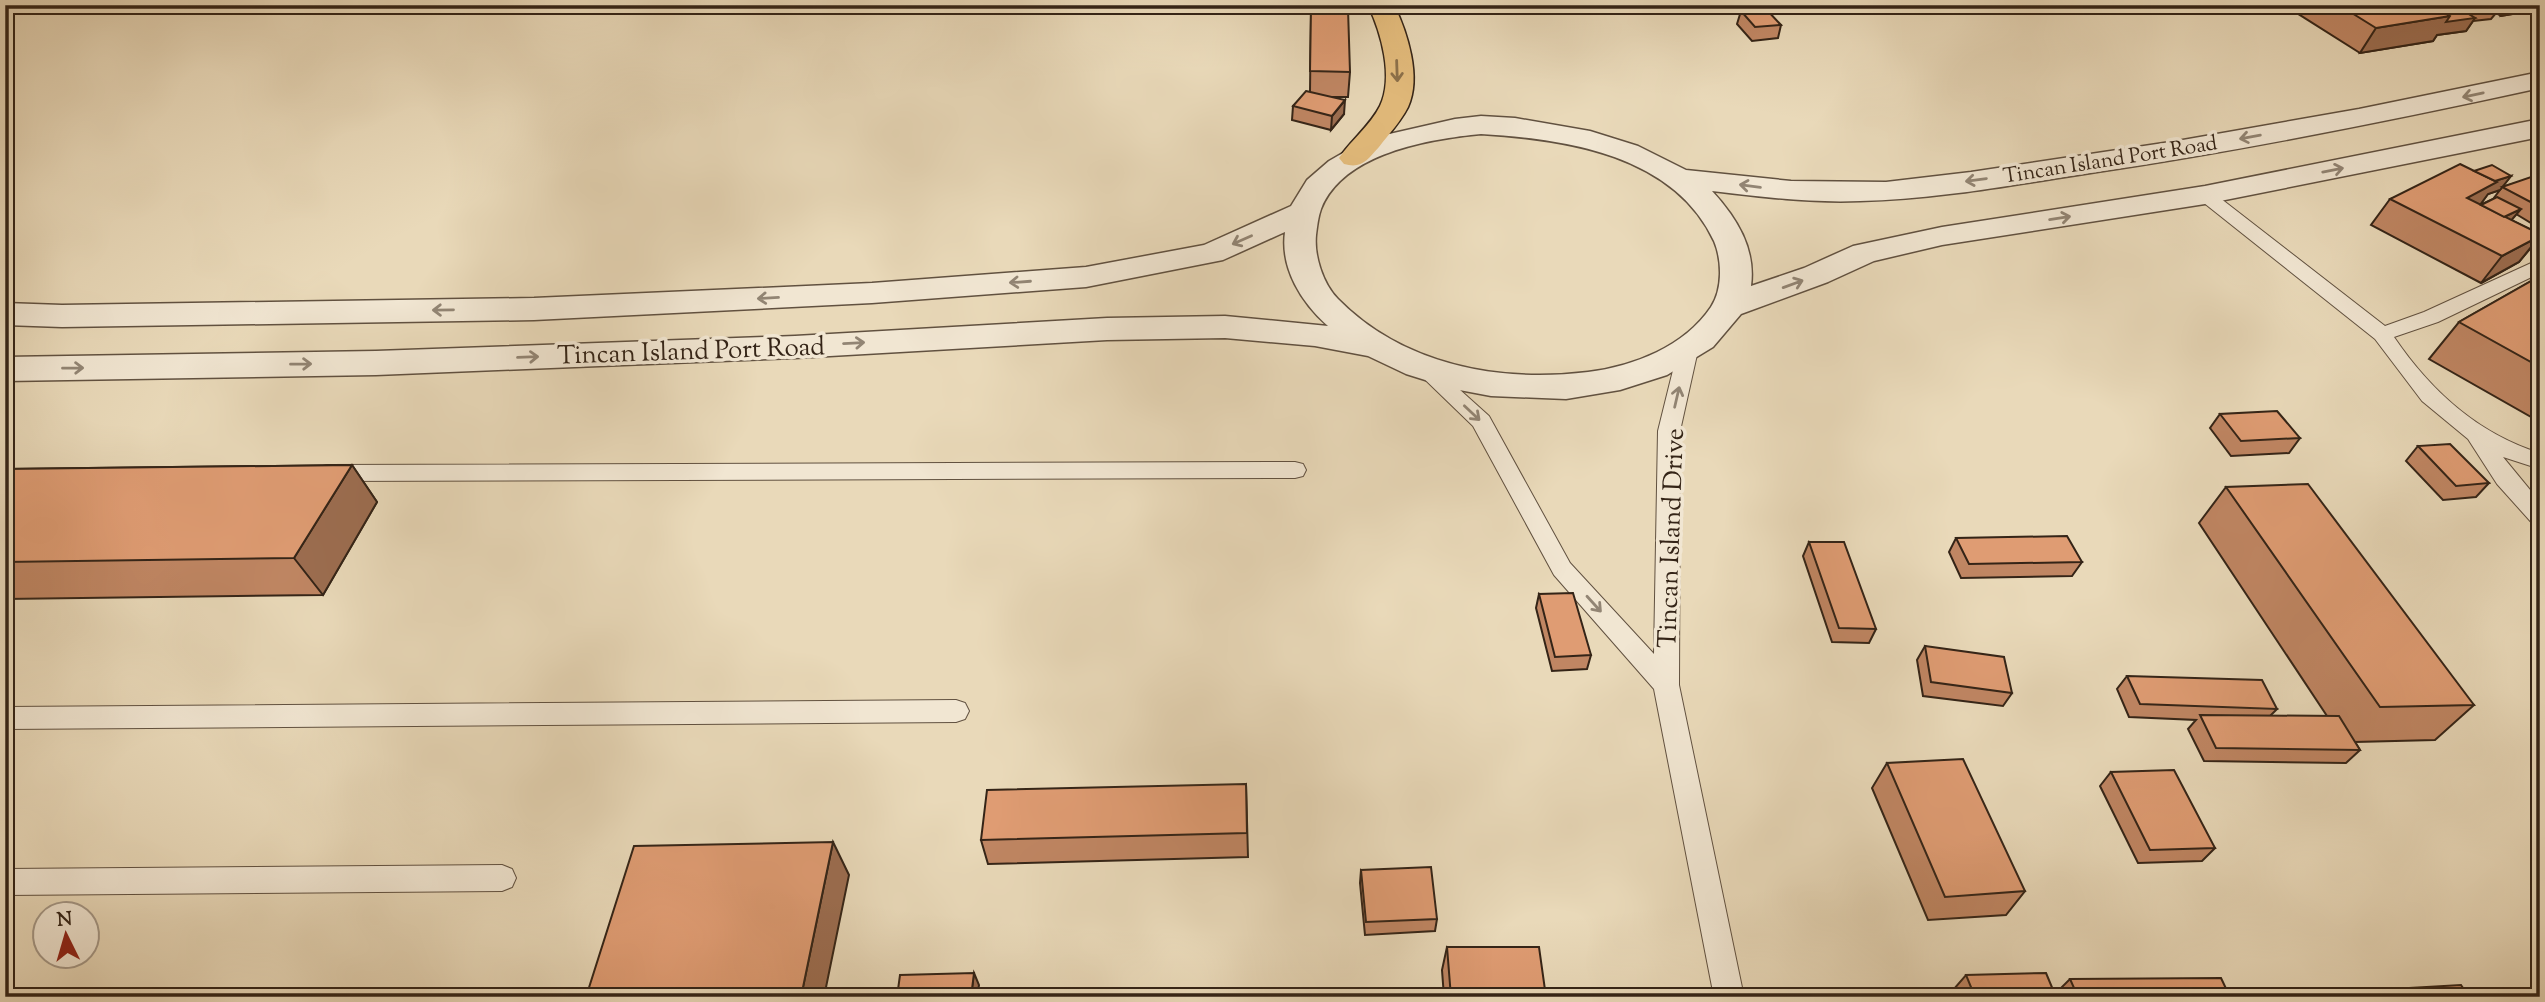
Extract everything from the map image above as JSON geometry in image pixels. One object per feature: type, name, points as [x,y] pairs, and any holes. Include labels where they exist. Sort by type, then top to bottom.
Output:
[{"type":"highway","points":[[1354,158],[1396,104],[1399,69],[1387,15],[1381,5]]},
{"type":"street","name":"Tincan Island Port Road","points":[[1677,178],[1760,188],[1832,192],[1916,188],[2142,156],[2385,113],[2540,80]]},
{"type":"street","points":[[1469,126],[1518,126],[1590,138],[1624,149],[1677,178],[1700,196],[1718,216],[1730,238],[1736,261],[1736,284],[1729,306],[1713,330],[1688,350],[1659,366],[1625,378],[1573,386],[1503,385],[1461,378],[1422,367],[1376,346],[1348,326],[1324,304],[1309,281],[1300,257],[1304,212],[1316,192],[1354,158],[1412,134],[1469,126]]},
{"type":"street","name":"Tincan Island Port Road","points":[[1729,306],[1816,275],[1864,253],[1942,236],[2205,195],[2540,128]]},
{"type":"street","name":"Tincan Island Port Road","points":[[5,314],[62,316],[534,309],[952,287],[1086,276],[1212,253],[1304,212]]},
{"type":"street","name":"Tincan Island Port Road","points":[[5,369],[376,363],[795,347],[1107,329],[1225,327],[1315,335],[1376,346]]},
{"type":"lane","points":[[2205,195],[2382,334],[2399,363],[2427,393],[2475,433],[2486,441],[2522,457],[2540,461]]},
{"type":"lane","points":[[2382,334],[2431,317],[2540,265]]},
{"type":"lane","name":"Tincan Island Drive","points":[[1688,350],[1669,431],[1666,685],[1729,997]]},
{"type":"lane","name":"Tincan Island Drive","points":[[1422,367],[1481,421],[1562,569],[1666,685]]},
{"type":"lane","points":[[2475,433],[2505,478],[2540,517]]},
{"type":"lane","points":[[310,473],[1295,470]]},
{"type":"lane","points":[[5,718],[956,711]]},
{"type":"lane","points":[[5,882],[502,877]]},
{"type":"building","points":[[2339,5],[2431,5],[2450,16],[2376,28]]},
{"type":"building","points":[[2460,5],[2500,5],[2501,6],[2466,10]]},
{"type":"building","points":[[2456,6],[2475,18],[2446,22],[2450,16],[2438,9]]},
{"type":"building","points":[[1311,9],[1348,9],[1350,72],[1310,71]]},
{"type":"building","points":[[1766,9],[1781,25],[1755,27],[1741,11]]},
{"type":"building","points":[[1306,91],[1345,100],[1332,116],[1293,106]]},
{"type":"building","points":[[2460,164],[2497,182],[2467,198],[2540,236],[2502,256],[2390,199]]},
{"type":"building","points":[[2492,165],[2511,176],[2495,181],[2474,171]]},
{"type":"building","points":[[2531,177],[2540,181],[2540,207],[2502,187]]},
{"type":"building","points":[[2497,197],[2521,209],[2504,217],[2481,205]]},
{"type":"building","points":[[2540,276],[2540,367],[2459,322]]},
{"type":"building","points":[[2277,411],[2300,438],[2241,441],[2220,414]]},
{"type":"building","points":[[2450,444],[2489,483],[2456,486],[2418,446]]},
{"type":"building","points":[[352,465],[294,558],[5,562],[5,469]]},
{"type":"building","points":[[2308,484],[2474,705],[2380,707],[2226,487]]},
{"type":"building","points":[[2067,536],[2082,562],[1969,564],[1956,538]]},
{"type":"building","points":[[1809,542],[1844,542],[1876,629],[1839,628]]},
{"type":"building","points":[[1573,593],[1591,655],[1555,657],[1539,594]]},
{"type":"building","points":[[1925,646],[2004,657],[2012,693],[1931,682]]},
{"type":"building","points":[[2127,676],[2262,680],[2277,709],[2140,704]]},
{"type":"building","points":[[2200,715],[2339,716],[2360,750],[2216,748]]},
{"type":"building","points":[[1963,759],[2025,891],[1945,897],[1887,763]]},
{"type":"building","points":[[2174,770],[2215,848],[2150,850],[2111,772]]},
{"type":"building","points":[[1246,784],[1247,833],[981,840],[987,790]]},
{"type":"building","points":[[833,842],[801,997],[586,997],[634,846]]},
{"type":"building","points":[[1431,867],[1437,919],[1366,922],[1361,870]]},
{"type":"building","points":[[1447,947],[1539,947],[1546,997],[1451,997]]},
{"type":"building","points":[[974,973],[971,997],[897,997],[900,975]]},
{"type":"building","points":[[2046,973],[2056,997],[1975,997],[1966,975]]},
{"type":"building","points":[[2221,978],[2230,997],[2078,997],[2070,979]]},
{"type":"building","points":[[2461,985],[2469,997],[2424,997],[2418,988],[2409,988]]},
{"type":"building","points":[[2418,988],[2424,997],[2245,997],[2244,994]]}]
